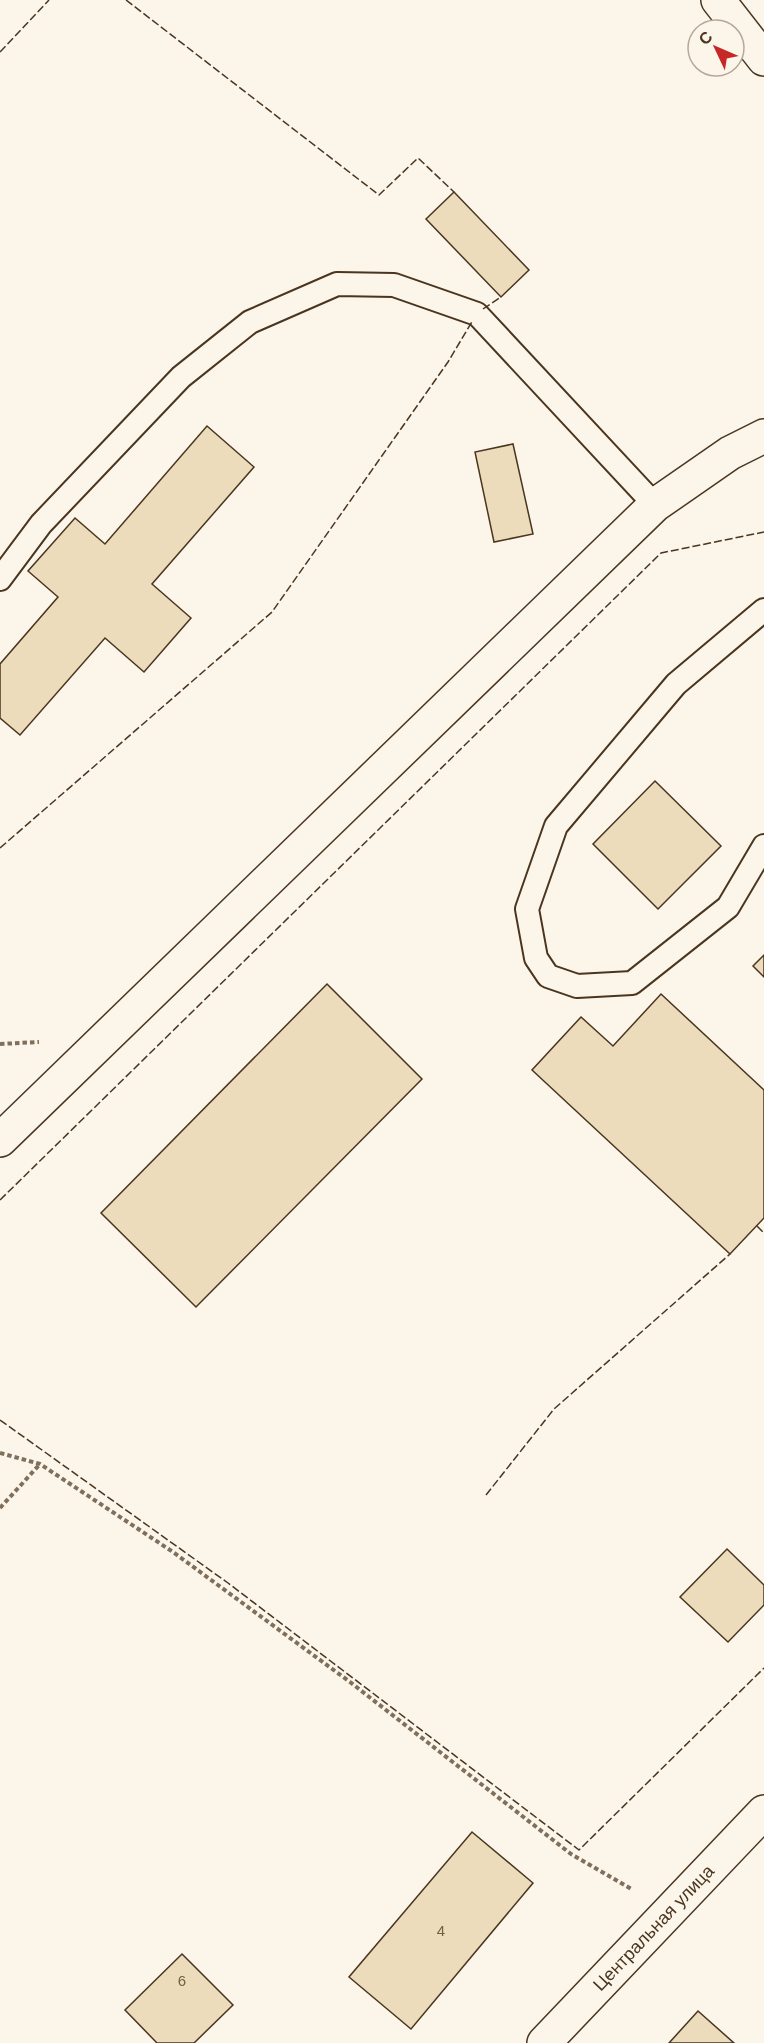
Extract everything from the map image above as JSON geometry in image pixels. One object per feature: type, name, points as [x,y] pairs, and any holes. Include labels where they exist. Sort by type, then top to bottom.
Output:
[{"type":"street","points":[[718,0],[764,59]]},
{"type":"street","points":[[0,1140],[655,505],[730,453],[764,436]]},
{"type":"street","name":"Центральная улица","points":[[544,2043],[764,1812]]},
{"type":"lane","points":[[0,579],[41,525],[181,377],[250,322],[337,284],[394,285],[477,314],[655,505]]},
{"type":"lane","points":[[764,610],[676,684],[556,826],[527,909],[536,958],[548,976],[577,986],[632,983],[728,907],[764,846]]},
{"type":"path","points":[[0,1453],[40,1464],[173,1552],[350,1682],[571,1854],[670,1911]]},
{"type":"path","points":[[0,1508],[40,1464]]},
{"type":"building","points":[[454,192],[529,270],[501,297],[426,219]]},
{"type":"building","points":[[207,426],[254,467],[152,584],[191,618],[144,672],[105,638],[20,735],[0,718],[0,664],[58,597],[28,571],[75,518],[105,544]]},
{"type":"building","points":[[513,444],[533,534],[494,542],[475,452]]},
{"type":"building","points":[[655,781],[721,846],[658,909],[593,844]]},
{"type":"building","points":[[764,955],[764,977],[753,966]]},
{"type":"building","points":[[327,984],[422,1079],[196,1307],[101,1213]]},
{"type":"building","points":[[661,994],[764,1090],[764,1218],[730,1254],[532,1070],[581,1017],[613,1046]]},
{"type":"building","points":[[727,1549],[764,1585],[764,1605],[728,1642],[680,1597]]},
{"type":"building","points":[[472,1832],[533,1883],[411,2029],[349,1977]]},
{"type":"building","points":[[182,1954],[233,2005],[194,2043],[157,2043],[125,2010]]},
{"type":"building","points":[[698,2011],[734,2043],[669,2043]]},
{"type":"fence","points":[[0,52],[49,0]]},
{"type":"fence","points":[[126,0],[379,195],[418,158],[454,192]]},
{"type":"fence","points":[[483,309],[501,297]]},
{"type":"fence","points":[[0,848],[272,612],[448,362],[473,320]]},
{"type":"fence","points":[[0,1200],[661,553],[764,532]]},
{"type":"fence","points":[[757,1226],[764,1233]]},
{"type":"fence","points":[[486,1495],[554,1409],[730,1254]]},
{"type":"fence","points":[[0,1420],[228,1583],[579,1850],[764,1668]]}]
